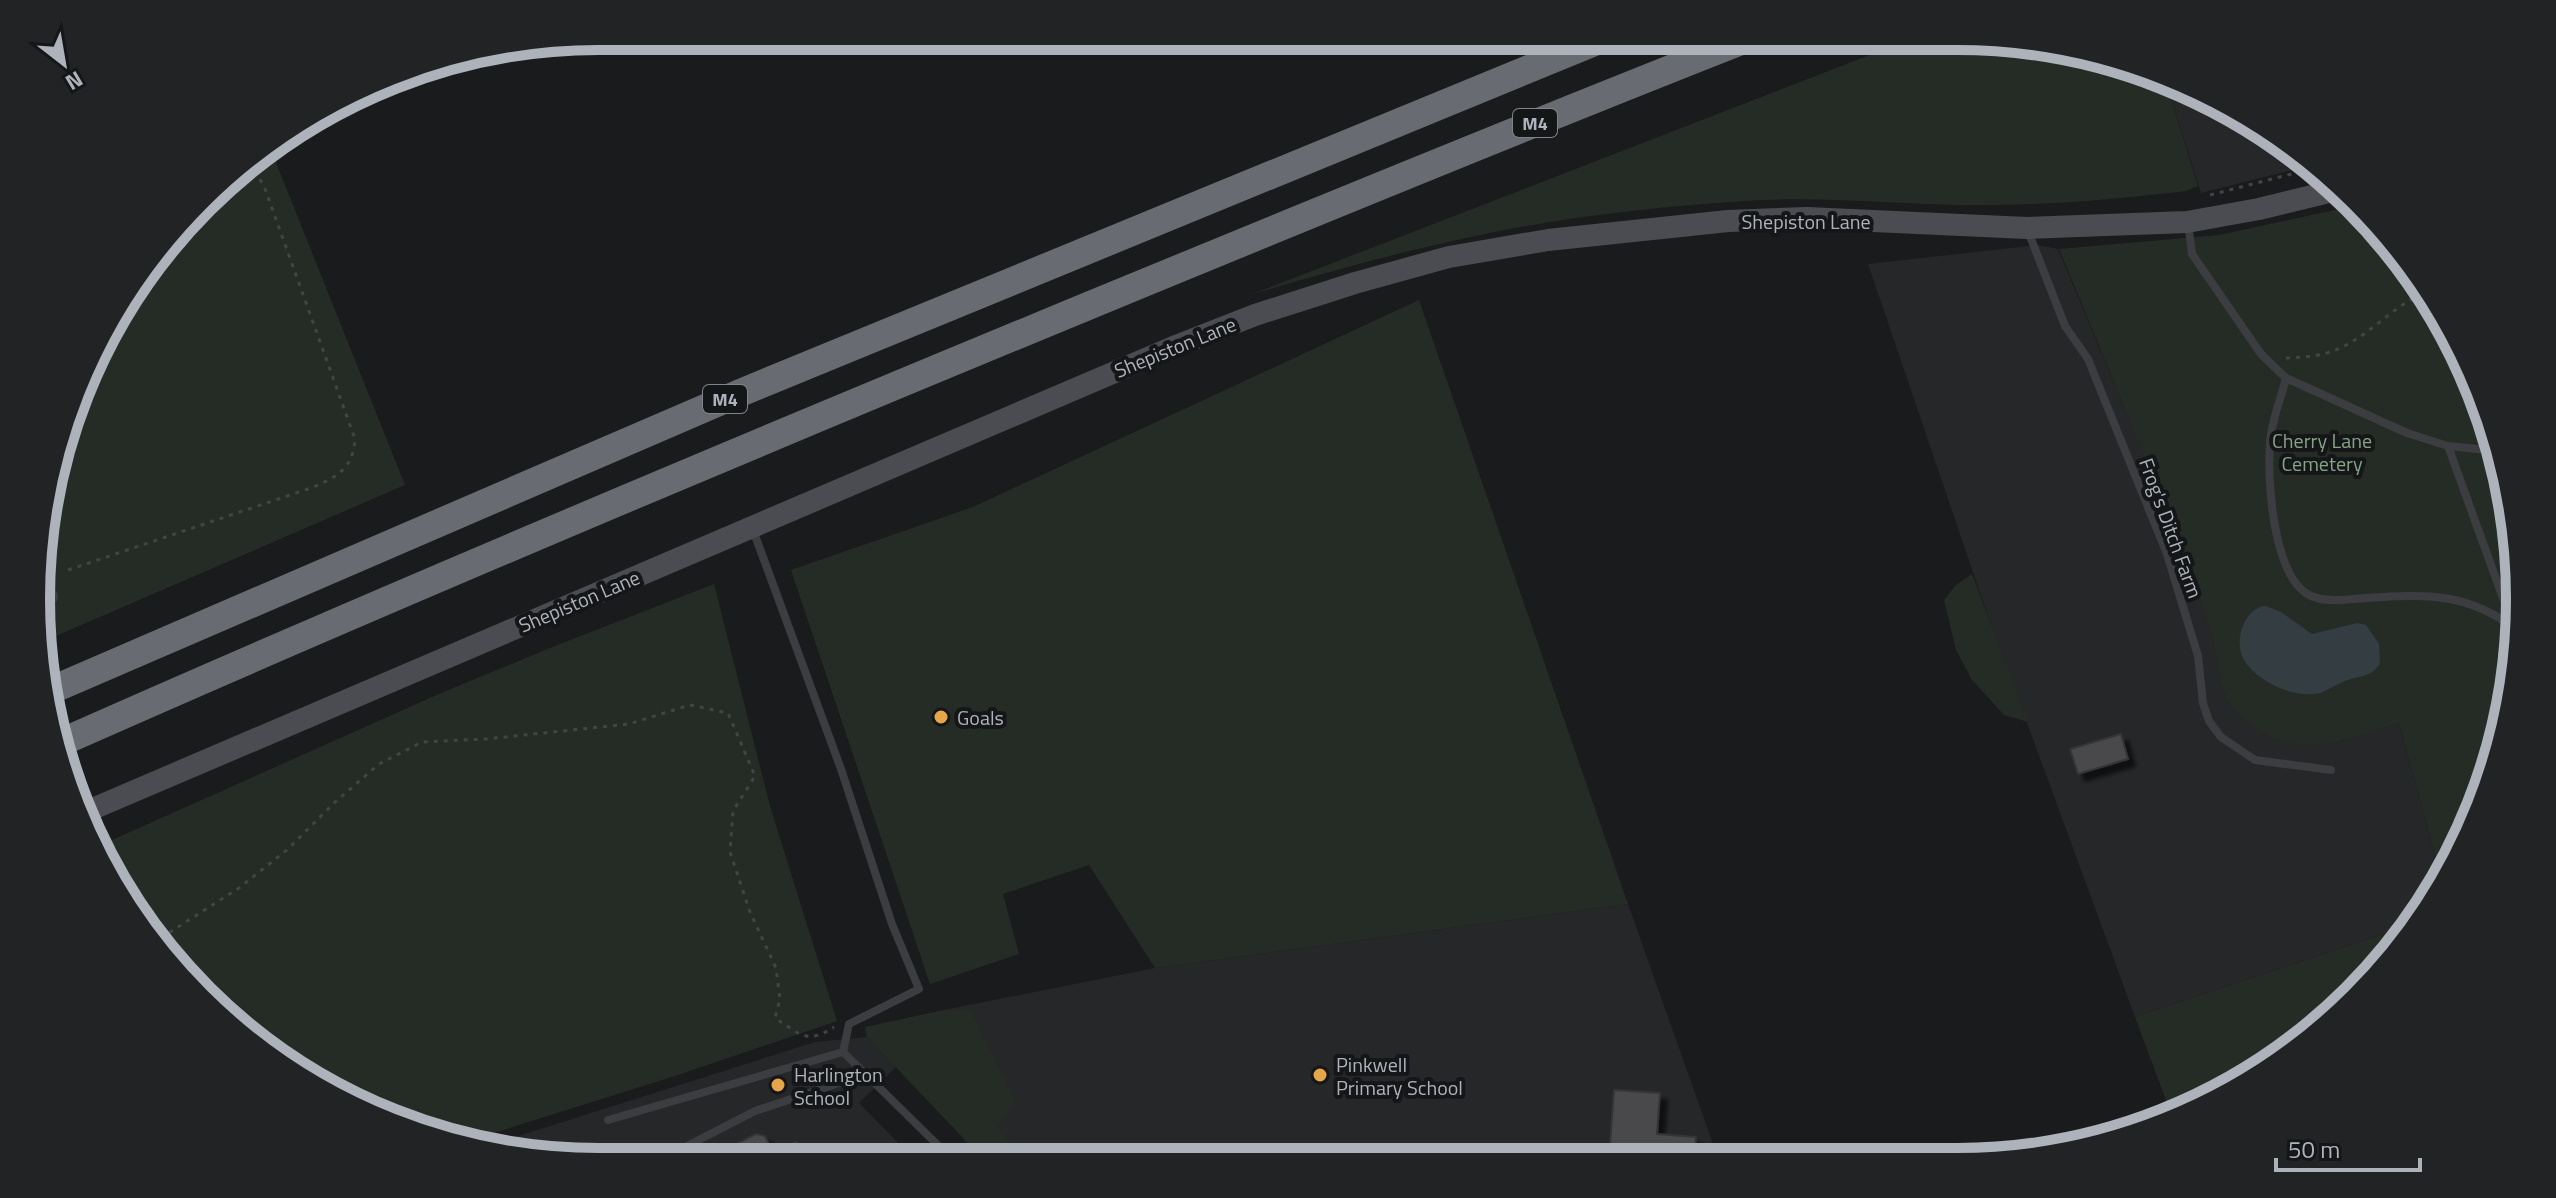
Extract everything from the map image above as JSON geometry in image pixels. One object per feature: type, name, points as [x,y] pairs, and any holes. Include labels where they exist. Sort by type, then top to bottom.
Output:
[{"type":"highway","name":"M4","points":[[58,687],[740,393],[1575,50]]},
{"type":"highway","name":"M4","points":[[69,739],[415,588],[846,406],[1317,211],[1719,50]]},
{"type":"street","name":"Shepiston Lane","points":[[92,809],[1241,320],[1449,257],[1548,240],[1728,221],[1807,218],[2027,228],[2187,222],[2326,193]]},
{"type":"lane","points":[[2187,222],[2192,254],[2241,327],[2286,378],[2407,433],[2448,446],[2485,450]]},
{"type":"lane","name":"Frog's Ditch Farm","points":[[2027,228],[2071,343],[2088,359],[2167,554],[2198,656],[2203,703],[2209,721],[2221,737],[2255,760],[2331,770]]},
{"type":"lane","points":[[2286,378],[2270,442],[2273,518],[2286,569],[2298,585],[2313,597],[2341,600],[2438,595],[2505,621]]},
{"type":"lane","points":[[2448,446],[2506,602]]},
{"type":"lane","points":[[751,526],[841,769],[892,924],[919,989],[849,1024],[843,1052]]},
{"type":"lane","points":[[843,1052],[941,1148]]},
{"type":"lane","points":[[608,1120],[843,1052]]},
{"type":"lane","points":[[683,1148],[755,1111],[863,1072]]},
{"type":"path","points":[[68,570],[311,488],[344,470],[354,454],[355,439],[264,186],[255,171]]},
{"type":"path","points":[[2208,196],[2301,172]]},
{"type":"path","points":[[2269,362],[2331,352],[2415,297]]},
{"type":"path","points":[[164,934],[239,888],[288,849],[379,764],[422,742],[486,739],[629,724],[690,705],[728,713],[755,776],[733,811],[730,852],[750,912],[776,968],[780,999],[775,1018],[806,1038],[820,1037],[833,1028],[849,1024]]},
{"type":"shaded area","points":[[2169,93],[2232,124],[2298,169],[2201,193]]},
{"type":"shaded area","points":[[2038,245],[2058,249],[2138,440],[2212,633],[2226,697],[2341,741],[2399,723],[2437,864],[2395,930],[2135,1017],[1990,622],[1868,264]]},
{"type":"shaded area","points":[[2266,606],[2281,612],[2312,634],[2357,623],[2366,625],[2379,644],[2380,664],[2367,674],[2320,693],[2288,691],[2267,682],[2244,660],[2240,644],[2246,619],[2258,608]]},
{"type":"shaded area","name":"Pinkwell Primary School","points":[[1628,904],[1714,1148],[972,1148],[964,1140],[939,1011],[1155,968]]},
{"type":"shaded area","name":"Harlington School","points":[[867,1037],[896,1067],[859,1103],[903,1148],[599,1148],[507,1140],[815,1042]]},
{"type":"green space","points":[[1883,50],[1993,51],[2029,55],[2099,69],[2167,92],[2198,186],[2186,191],[2046,203],[1962,205],[1771,200],[1614,213],[1455,240],[1250,295]]},
{"type":"green space","points":[[274,157],[405,485],[51,638],[55,527],[69,457],[79,423],[107,356],[143,294],[186,237],[237,186]]},
{"type":"green space","name":"Cherry Lane Cemetery","points":[[2342,208],[2370,237],[2413,294],[2449,356],[2477,423],[2501,527],[2505,563],[2505,635],[2495,706],[2477,775],[2437,864],[2399,723],[2331,743],[2296,744],[2264,733],[2228,700],[2220,678],[2213,637],[2137,438],[2059,249],[2219,235]]},
{"type":"green space","points":[[1419,300],[1628,904],[1155,968],[1089,865],[1003,894],[1019,954],[930,984],[791,570],[973,507]]},
{"type":"green space","points":[[1972,574],[2028,722],[2004,715],[1972,680],[1956,650],[1944,600],[1956,585]]},
{"type":"green space","points":[[714,584],[770,806],[837,1021],[486,1136],[423,1119],[356,1091],[265,1035],[211,987],[163,933],[107,842],[441,693]]},
{"type":"green space","points":[[2395,930],[2345,987],[2291,1035],[2232,1074],[2168,1106],[2135,1017]]},
{"type":"green space","points":[[971,1010],[1015,1102],[997,1128],[1016,1148],[973,1148],[867,1037],[865,1027],[939,1011]]},
{"type":"building","points":[[2121,734],[2128,759],[2078,774],[2070,749]]},
{"type":"building","points":[[1614,1090],[1660,1093],[1657,1134],[1696,1137],[1695,1148],[1610,1148]]},
{"type":"building","points":[[756,1134],[765,1136],[771,1148],[728,1148]]},
{"type":"building","points":[[796,1142],[799,1148],[783,1148]]},
{"type":"place","name":"Goals","points":[[941,717]]},
{"type":"place","name":"Pinkwell Primary School","points":[[1320,1075]]},
{"type":"place","name":"Harlington School","points":[[778,1085]]}]
